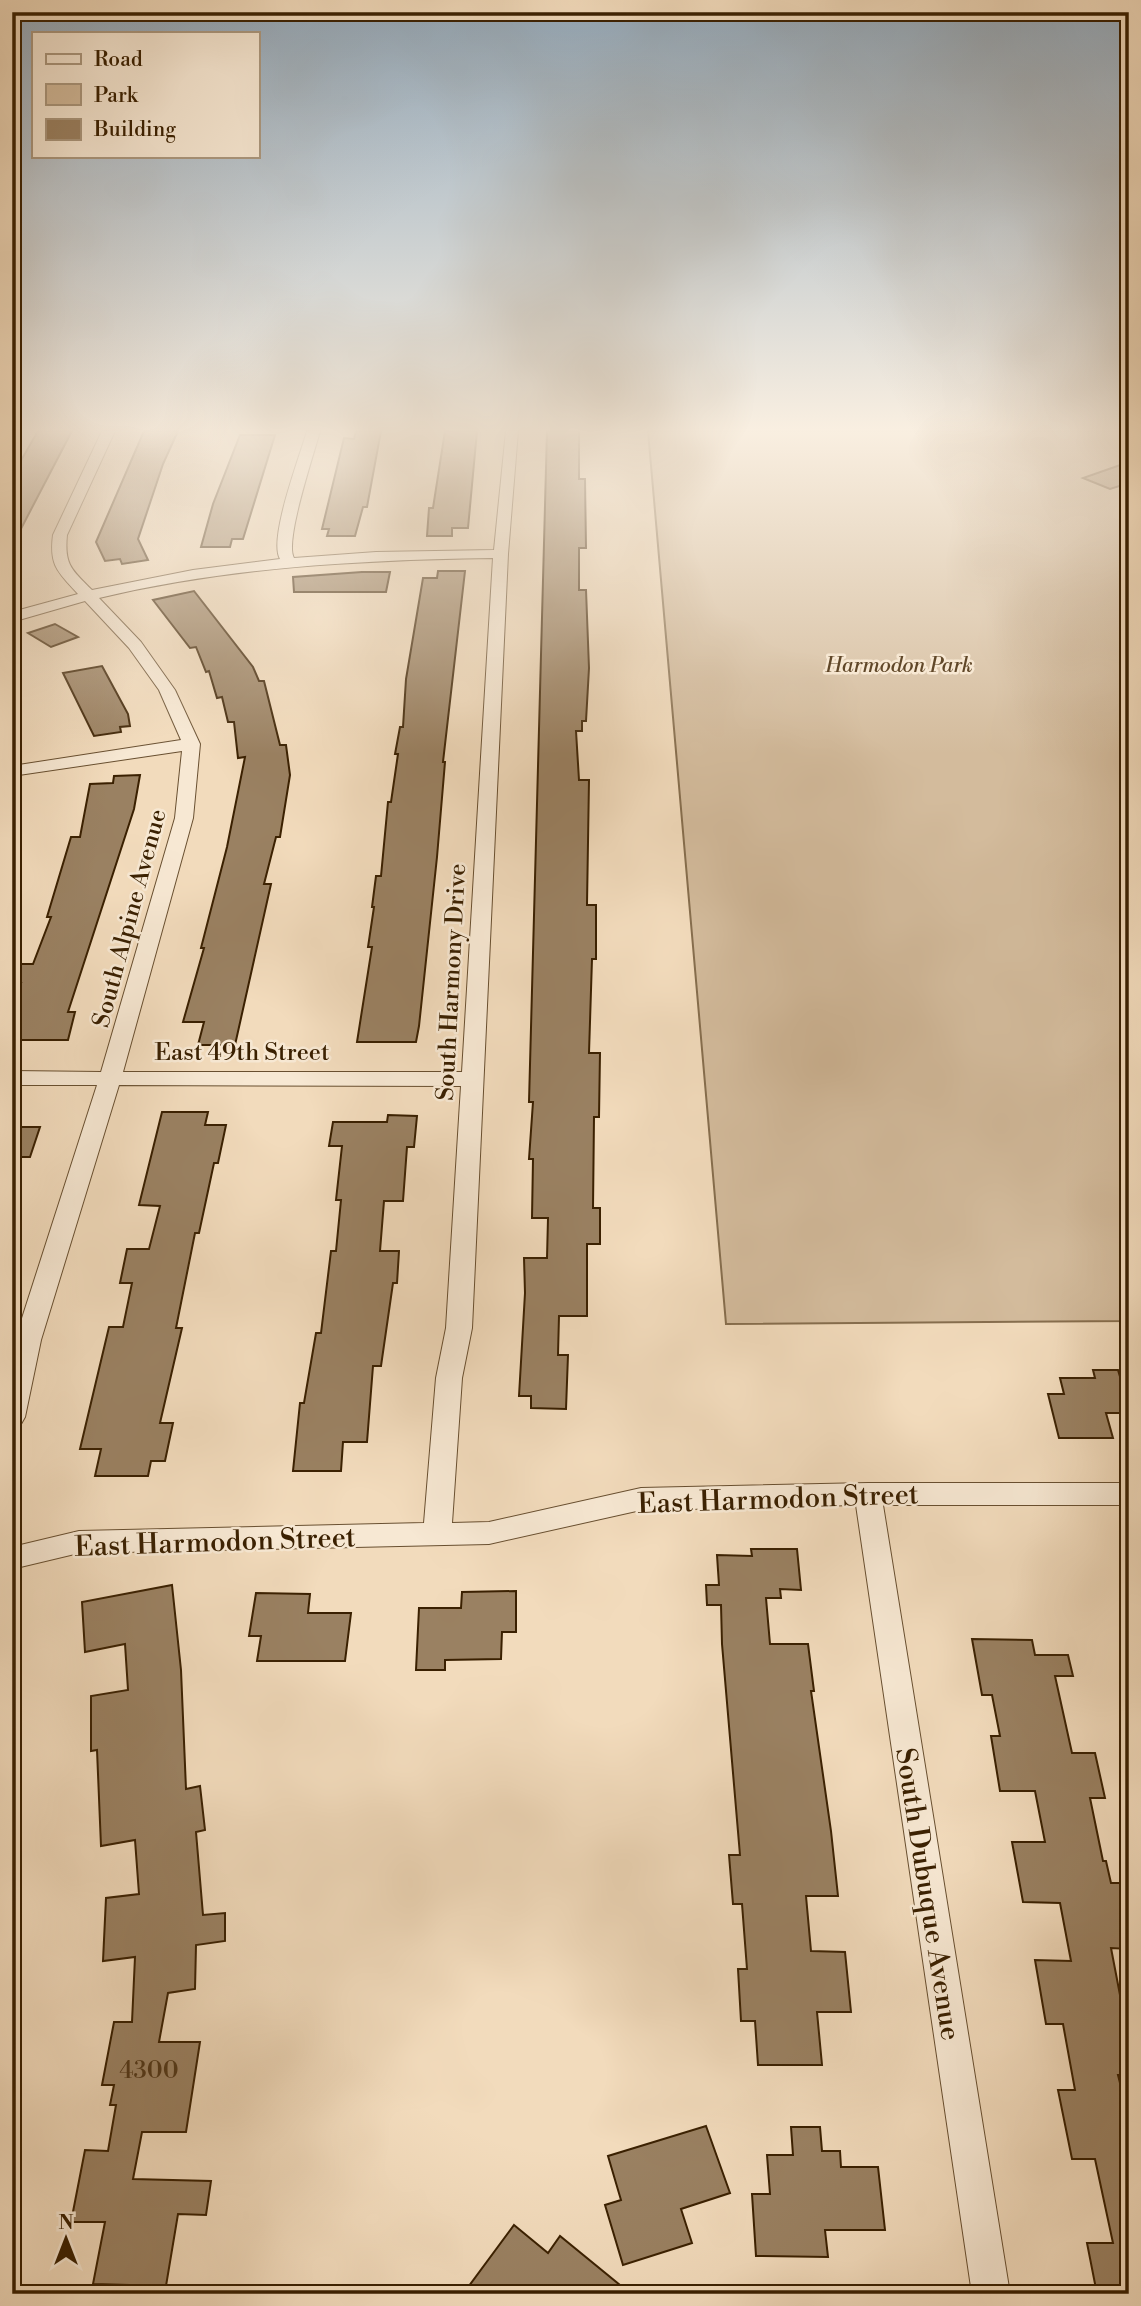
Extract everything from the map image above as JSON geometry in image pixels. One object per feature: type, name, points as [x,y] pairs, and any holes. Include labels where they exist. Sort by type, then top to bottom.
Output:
[{"type":"street","name":"South Alpine Avenue","points":[[12,1417],[20,1340],[110,1077],[184,818],[191,744],[167,690],[135,645],[62,568],[58,552],[60,539]]},
{"type":"street","points":[[284,539],[283,552],[288,560]]},
{"type":"street","name":"South Harmony Drive","points":[[437,1535],[449,1378],[459,1328],[502,539]]},
{"type":"street","points":[[12,617],[88,596],[175,577],[288,560],[390,555],[501,554]]},
{"type":"street","points":[[12,771],[191,744]]},
{"type":"street","name":"East 49th Street","points":[[12,1078],[472,1079]]},
{"type":"street","name":"East Harmodon Street","points":[[12,1558],[79,1542],[489,1533],[640,1499],[868,1494],[1129,1494]]},
{"type":"street","name":"South Dubuque Avenue","points":[[868,1494],[991,2294]]},
{"type":"green space","name":"Harmodon Park","points":[[657,539],[1129,539],[1129,1321],[726,1324]]},
{"type":"building","points":[[97,539],[138,539],[148,560],[122,564],[120,559],[105,561],[96,542]]},
{"type":"building","points":[[203,539],[243,539],[232,539],[230,547],[201,547]]},
{"type":"building","points":[[544,539],[586,539],[586,548],[579,548],[579,590],[586,590],[589,668],[586,721],[582,721],[582,731],[576,731],[579,780],[589,780],[587,905],[596,905],[596,959],[592,959],[589,1053],[600,1053],[599,1117],[594,1117],[593,1208],[600,1208],[600,1244],[587,1244],[587,1316],[559,1316],[558,1355],[568,1355],[566,1409],[531,1408],[531,1396],[519,1396],[525,1293],[524,1258],[547,1258],[548,1218],[532,1218],[533,1159],[529,1159],[533,1102],[529,1102]]},
{"type":"building","points":[[438,571],[465,571],[443,762],[437,857],[419,1026],[416,1042],[357,1042],[372,947],[368,947],[376,876],[381,876],[388,802],[391,802],[400,727],[403,727],[406,679],[423,578],[437,578]]},
{"type":"building","points":[[390,572],[386,592],[294,592],[293,577]]},
{"type":"building","points":[[194,591],[253,667],[259,681],[264,681],[280,745],[286,745],[290,775],[280,837],[276,837],[264,884],[271,884],[235,1045],[198,1045],[204,1022],[183,1022],[204,948],[201,948],[227,847],[245,757],[238,758],[234,722],[228,722],[222,697],[217,698],[209,671],[206,672],[196,647],[190,648],[153,600]]},
{"type":"building","points":[[55,624],[78,637],[51,647],[28,633]]},
{"type":"building","points":[[102,666],[128,714],[130,726],[120,727],[121,732],[94,736],[63,673]]},
{"type":"building","points":[[140,775],[134,809],[68,1012],[75,1012],[68,1040],[12,1040],[12,1007],[21,983],[14,983],[21,964],[33,964],[51,917],[47,917],[71,837],[80,837],[90,784],[113,783],[114,776]]},
{"type":"building","points":[[162,1112],[208,1112],[205,1125],[226,1125],[218,1163],[214,1163],[199,1233],[195,1233],[176,1328],[182,1328],[160,1423],[173,1423],[165,1461],[151,1461],[148,1476],[95,1476],[101,1449],[80,1449],[109,1327],[123,1327],[132,1283],[120,1283],[127,1249],[149,1249],[160,1206],[139,1205]]},
{"type":"building","points":[[388,1115],[417,1116],[414,1147],[407,1147],[403,1201],[384,1201],[380,1251],[399,1251],[397,1283],[393,1283],[381,1366],[373,1366],[367,1442],[343,1442],[341,1471],[293,1471],[300,1403],[304,1403],[316,1333],[321,1333],[331,1251],[336,1251],[341,1200],[336,1200],[342,1146],[329,1146],[333,1122],[387,1122]]},
{"type":"building","points":[[12,1127],[40,1127],[30,1157],[12,1157]]},
{"type":"building","points":[[1093,1370],[1118,1370],[1121,1380],[1129,1380],[1129,1413],[1106,1413],[1113,1438],[1059,1438],[1048,1394],[1064,1394],[1060,1378],[1095,1378]]},
{"type":"building","points":[[751,1549],[797,1549],[801,1590],[780,1589],[781,1598],[766,1598],[770,1644],[808,1644],[814,1691],[811,1691],[831,1831],[838,1896],[806,1896],[811,1951],[845,1952],[851,2012],[817,2012],[822,2065],[758,2065],[755,2021],[741,2021],[738,1969],[747,1969],[742,1904],[733,1904],[729,1855],[740,1855],[721,1605],[707,1605],[706,1585],[719,1585],[717,1555],[752,1556]]},
{"type":"building","points":[[172,1585],[181,1670],[186,1789],[200,1786],[205,1830],[196,1832],[203,1915],[225,1913],[225,1941],[196,1945],[195,1989],[168,1993],[159,2042],[200,2042],[186,2132],[142,2132],[133,2179],[211,2181],[206,2215],[178,2214],[166,2286],[93,2284],[105,2222],[71,2222],[85,2150],[108,2151],[116,2105],[110,2105],[114,2085],[102,2085],[114,2022],[132,2022],[135,1957],[103,1961],[106,1898],[139,1894],[135,1840],[101,1846],[97,1750],[91,1751],[91,1696],[128,1690],[125,1644],[85,1652],[82,1602]]},
{"type":"building","points":[[516,1591],[516,1632],[502,1632],[501,1659],[445,1660],[445,1670],[416,1670],[419,1608],[461,1608],[462,1592]]},
{"type":"building","points":[[256,1593],[310,1594],[308,1613],[351,1613],[345,1661],[257,1661],[261,1636],[249,1636]]},
{"type":"building","points":[[972,1639],[1032,1640],[1035,1655],[1068,1655],[1073,1676],[1055,1676],[1072,1753],[1095,1753],[1105,1798],[1090,1798],[1103,1861],[1106,1861],[1111,1883],[1123,1883],[1129,1908],[1129,1949],[1111,1948],[1120,1995],[1129,1995],[1129,2075],[1118,2075],[1129,2119],[1129,2294],[1097,2294],[1087,2243],[1113,2243],[1095,2159],[1072,2159],[1058,2090],[1075,2090],[1063,2024],[1046,2024],[1035,1960],[1071,1961],[1060,1903],[1023,1902],[1012,1842],[1045,1842],[1035,1791],[1000,1791],[991,1736],[1000,1736],[992,1695],[982,1695]]},
{"type":"building","points":[[706,2126],[730,2193],[681,2209],[692,2243],[623,2265],[605,2205],[621,2200],[608,2156]]},
{"type":"building","points":[[791,2127],[820,2127],[822,2151],[840,2151],[841,2167],[878,2167],[885,2230],[825,2230],[828,2257],[756,2256],[752,2194],[770,2194],[767,2155],[793,2155]]},
{"type":"building","points":[[514,2225],[548,2253],[560,2236],[631,2294],[463,2294]]}]
